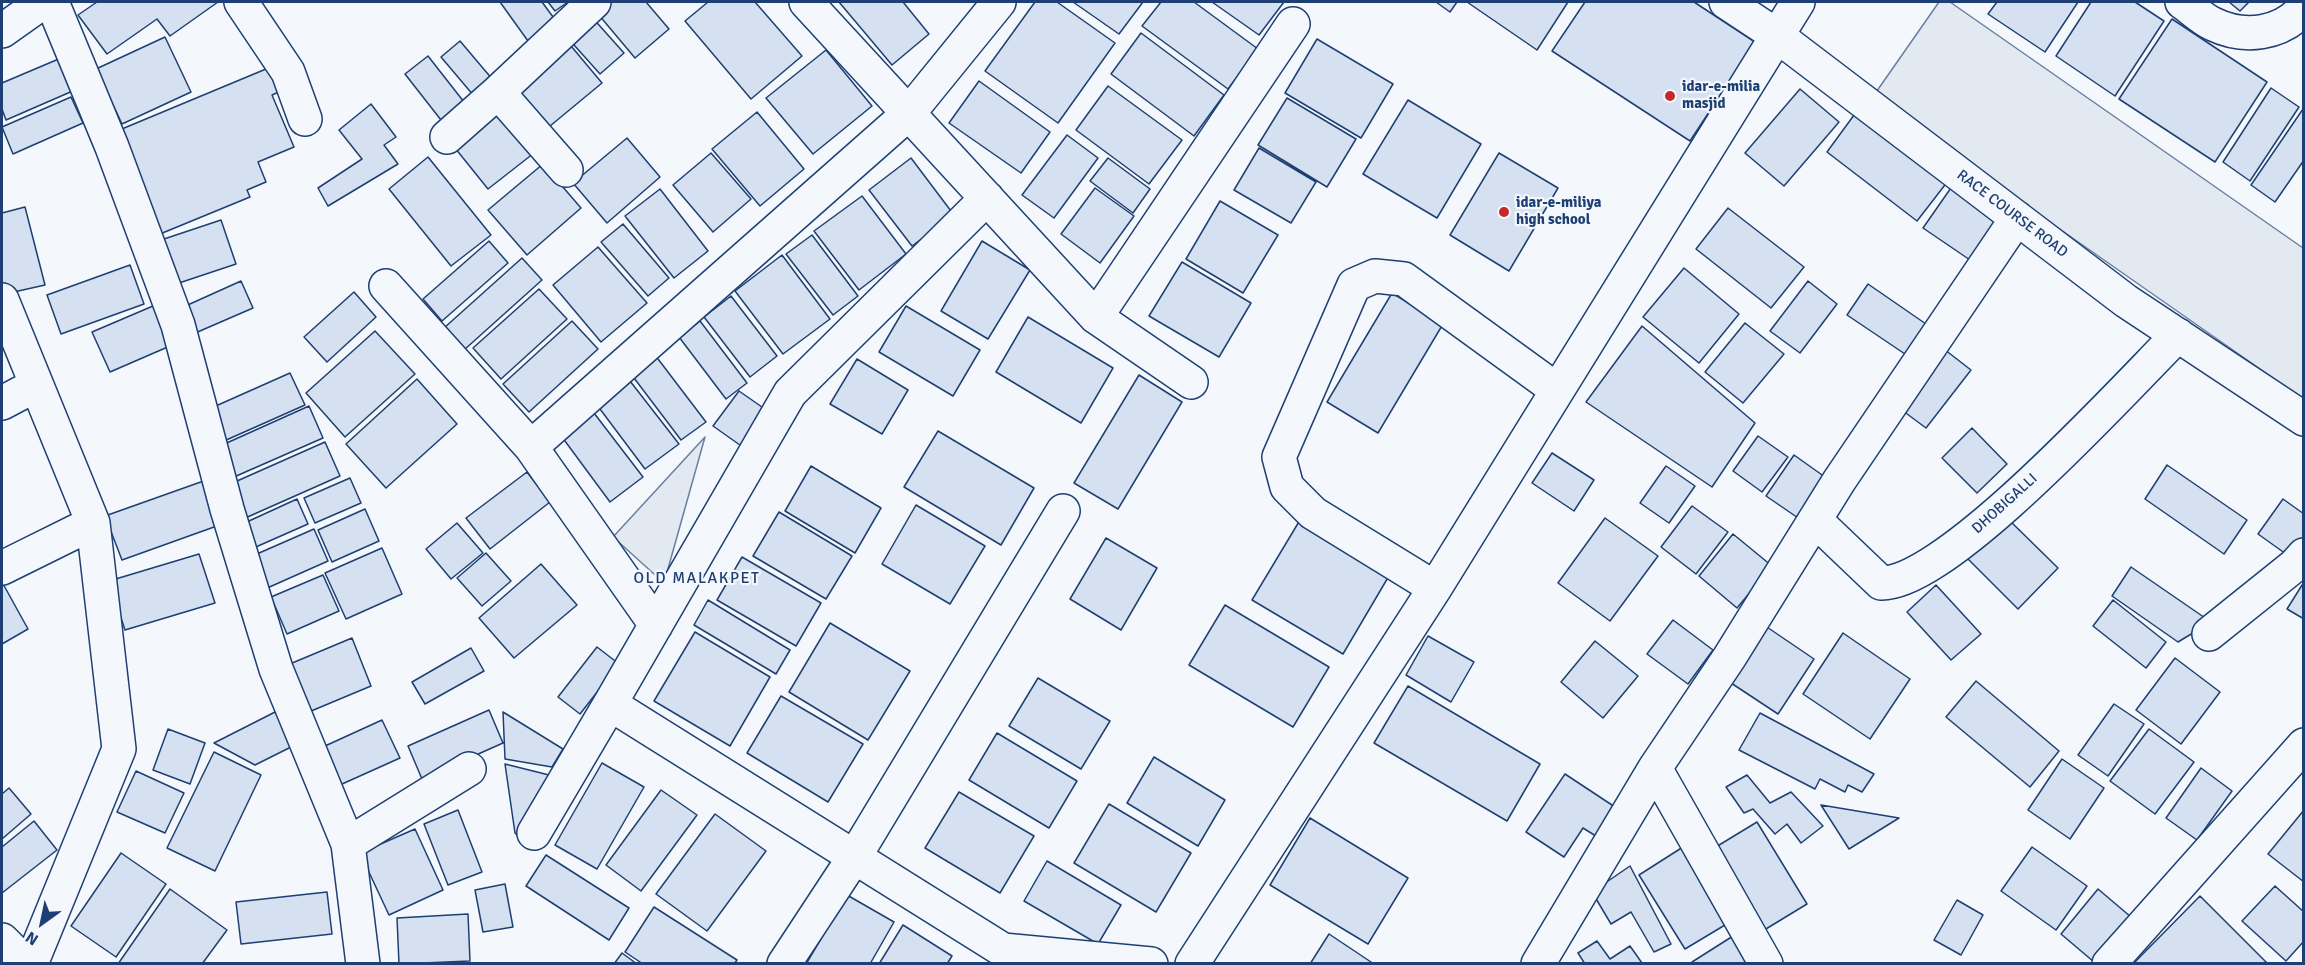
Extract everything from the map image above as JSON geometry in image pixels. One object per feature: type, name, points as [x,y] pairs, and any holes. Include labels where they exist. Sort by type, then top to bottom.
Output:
[{"type":"street","points":[[2,31],[43,2]]},
{"type":"street","points":[[52,2],[112,147],[178,325],[227,509],[276,669],[348,844],[363,963]]},
{"type":"street","points":[[241,2],[288,72],[305,119]]},
{"type":"street","points":[[447,137],[594,2]]},
{"type":"street","points":[[806,2],[1096,317],[1191,382]]},
{"type":"street","points":[[531,447],[908,114],[999,2]]},
{"type":"street","name":"RACE COURSE ROAD","points":[[1726,2],[1776,35],[2126,301],[2304,419]]},
{"type":"street","points":[[1192,963],[1435,588],[1798,2]]},
{"type":"street","points":[[2182,2],[2212,24],[2247,34],[2267,32],[2296,16],[2304,8]]},
{"type":"street","points":[[1096,317],[1293,24]]},
{"type":"street","points":[[498,92],[566,170]]},
{"type":"street","points":[[534,833],[790,393],[987,198]]},
{"type":"street","points":[[1538,963],[1655,768],[1729,658],[1815,520],[2018,218]]},
{"type":"street","points":[[1435,588],[1312,513],[1287,487],[1280,470],[1279,458],[1354,285],[1375,276],[1404,279],[1557,390]]},
{"type":"street","points":[[386,286],[531,447],[656,624]]},
{"type":"street","points":[[2,300],[93,523],[119,749],[31,963]]},
{"type":"street","name":"DHOBIGALLI","points":[[1815,520],[1881,583],[1894,583],[1942,557],[2009,505],[2178,335]]},
{"type":"street","points":[[2,403],[36,385]]},
{"type":"street","points":[[784,963],[855,856],[1063,511]]},
{"type":"street","points":[[2,568],[93,523]]},
{"type":"street","points":[[2209,634],[2295,565],[2304,555]]},
{"type":"street","points":[[610,704],[1003,950],[1151,963]]},
{"type":"street","points":[[2109,963],[2304,745]]},
{"type":"street","points":[[1655,768],[1766,963]]},
{"type":"street","points":[[348,844],[469,769]]},
{"type":"street","points":[[2,940],[26,963]]},
{"type":"shaded area","points":[[1939,2],[1950,2],[2303,248],[2303,399],[1872,98]]},
{"type":"shaded area","points":[[705,437],[664,583],[613,537]]},
{"type":"building","points":[[97,2],[218,2],[170,36],[157,19],[107,54],[78,15]]},
{"type":"building","points":[[500,2],[542,2],[556,21],[528,41]]},
{"type":"building","points":[[548,2],[568,2],[555,11]]},
{"type":"building","points":[[600,2],[646,2],[669,29],[635,58],[593,8]]},
{"type":"building","points":[[708,2],[755,2],[802,56],[751,99],[685,21]]},
{"type":"building","points":[[839,2],[903,2],[929,34],[892,65]]},
{"type":"building","points":[[1035,2],[1057,2],[1115,43],[1058,123],[985,71]]},
{"type":"building","points":[[1073,2],[1143,2],[1119,34]]},
{"type":"building","points":[[1161,2],[1194,2],[1258,49],[1228,89],[1142,26]]},
{"type":"building","points":[[1212,2],[1284,2],[1259,35]]},
{"type":"building","points":[[1436,2],[1457,2],[1450,12]]},
{"type":"building","points":[[1467,2],[1568,2],[1537,50]]},
{"type":"building","name":"idar-e-milia masjid","points":[[1585,2],[1694,2],[1755,42],[1690,141],[1552,51]]},
{"type":"building","points":[[1997,2],[2078,2],[2045,52],[1988,14]]},
{"type":"building","points":[[2091,2],[2135,2],[2164,21],[2115,96],[2056,56]]},
{"type":"building","points":[[2229,2],[2249,2],[2240,11]]},
{"type":"building","points":[[590,15],[624,53],[600,74],[566,36]]},
{"type":"building","points":[[2172,19],[2267,82],[2215,162],[2119,99]]},
{"type":"building","points":[[1141,33],[1224,95],[1194,136],[1111,74]]},
{"type":"building","points":[[165,37],[191,92],[122,124],[96,69]]},
{"type":"building","points":[[1317,39],[1393,84],[1361,138],[1285,93]]},
{"type":"building","points":[[566,40],[602,83],[544,131],[508,88]]},
{"type":"building","points":[[460,41],[493,80],[474,96],[441,57]]},
{"type":"building","points":[[826,50],[872,106],[813,154],[766,98]]},
{"type":"building","points":[[428,56],[464,102],[441,120],[405,74]]},
{"type":"building","points":[[61,58],[75,90],[6,120],[2,109],[2,83]]},
{"type":"building","points":[[278,64],[288,88],[272,95],[294,147],[258,162],[266,182],[247,190],[250,197],[160,234],[117,131]]},
{"type":"building","points":[[979,81],[1050,132],[1021,173],[949,123]]},
{"type":"building","points":[[1108,86],[1182,140],[1149,184],[1076,130]]},
{"type":"building","points":[[2271,88],[2299,107],[2250,181],[2223,162]]},
{"type":"building","points":[[1800,89],[1839,122],[1784,186],[1745,153]]},
{"type":"building","points":[[71,97],[83,123],[13,154],[2,127]]},
{"type":"building","points":[[1287,98],[1356,139],[1327,187],[1258,145]]},
{"type":"building","points":[[1408,100],[1481,144],[1437,218],[1363,174]]},
{"type":"building","points":[[371,104],[396,137],[384,145],[398,164],[328,206],[318,188],[362,159],[339,130]]},
{"type":"building","points":[[496,108],[534,153],[488,189],[451,143]]},
{"type":"building","points":[[2303,109],[2304,160],[2275,202],[2251,185]]},
{"type":"building","points":[[1857,111],[1948,181],[1917,221],[1827,152]]},
{"type":"building","points":[[757,112],[804,169],[760,206],[712,149]]},
{"type":"building","points":[[1067,135],[1098,158],[1054,218],[1022,195]]},
{"type":"building","points":[[627,138],[660,177],[607,223],[573,183]]},
{"type":"building","points":[[1259,148],[1316,182],[1291,223],[1234,190]]},
{"type":"building","points":[[711,153],[751,199],[713,232],[673,185]]},
{"type":"building","name":"idar-e-miliya high school","points":[[1499,153],[1558,188],[1509,271],[1450,235]]},
{"type":"building","points":[[428,157],[491,235],[451,266],[389,189]]},
{"type":"building","points":[[911,158],[954,215],[912,246],[869,190]]},
{"type":"building","points":[[1108,158],[1150,189],[1133,213],[1090,181]]},
{"type":"building","points":[[543,164],[581,208],[527,255],[488,210]]},
{"type":"building","points":[[1953,185],[2002,220],[1973,262],[1923,228]]},
{"type":"building","points":[[1095,188],[1134,216],[1100,263],[1061,234]]},
{"type":"building","points":[[660,189],[708,251],[674,278],[625,216]]},
{"type":"building","points":[[862,196],[906,254],[859,290],[814,231]]},
{"type":"building","points":[[1220,201],[1278,235],[1243,293],[1186,259]]},
{"type":"building","points":[[25,207],[45,285],[5,294],[2,280],[2,213]]},
{"type":"building","points":[[1728,208],[1804,267],[1771,308],[1696,249]]},
{"type":"building","points":[[221,220],[236,264],[176,284],[161,240]]},
{"type":"building","points":[[623,224],[669,278],[648,296],[601,242]]},
{"type":"building","points":[[812,235],[858,296],[833,315],[786,254]]},
{"type":"building","points":[[489,241],[508,263],[442,321],[423,299]]},
{"type":"building","points":[[982,241],[1030,270],[988,339],[941,311]]},
{"type":"building","points":[[598,247],[647,303],[601,342],[553,285]]},
{"type":"building","points":[[782,255],[830,319],[783,354],[735,291]]},
{"type":"building","points":[[522,258],[542,280],[464,350],[444,328]]},
{"type":"building","points":[[1182,262],[1251,303],[1219,357],[1149,316]]},
{"type":"building","points":[[130,265],[144,304],[61,334],[47,295]]},
{"type":"building","points":[[1684,268],[1739,314],[1699,363],[1643,317]]},
{"type":"building","points":[[241,281],[253,308],[193,334],[181,308]]},
{"type":"building","points":[[1808,281],[1837,304],[1800,353],[1770,331]]},
{"type":"building","points":[[1868,284],[1926,324],[1905,354],[1847,315]]},
{"type":"building","points":[[539,289],[567,319],[501,379],[473,348]]},
{"type":"building","points":[[354,292],[376,317],[327,362],[304,337]]},
{"type":"building","points":[[1392,293],[1443,324],[1378,433],[1327,402]]},
{"type":"building","points":[[731,296],[777,356],[750,377],[704,317]]},
{"type":"building","points":[[153,306],[170,346],[110,372],[92,332]]},
{"type":"building","points":[[906,306],[980,350],[953,396],[879,352]]},
{"type":"building","points":[[1028,317],[1113,368],[1081,423],[996,372]]},
{"type":"building","points":[[572,321],[598,349],[529,412],[503,384]]},
{"type":"building","points":[[700,321],[747,383],[726,399],[679,337]]},
{"type":"building","points":[[1745,323],[1784,354],[1743,403],[1705,372]]},
{"type":"building","points":[[1642,326],[1755,423],[1712,487],[1586,402]]},
{"type":"building","points":[[375,331],[415,374],[345,437],[306,393]]},
{"type":"building","points":[[1940,346],[1971,370],[1926,428],[1895,405]]},
{"type":"building","points":[[655,355],[706,422],[681,440],[631,374]]},
{"type":"building","points":[[857,359],[908,390],[882,434],[830,404]]},
{"type":"building","points":[[290,373],[305,405],[224,441],[209,409]]},
{"type":"building","points":[[1139,375],[1182,402],[1118,509],[1074,483]]},
{"type":"building","points":[[417,379],[457,424],[386,488],[346,444]]},
{"type":"building","points":[[630,381],[679,444],[645,469],[597,405]]},
{"type":"building","points":[[739,391],[772,414],[747,450],[713,426]]},
{"type":"building","points":[[309,406],[323,438],[234,477],[220,446]]},
{"type":"building","points":[[594,413],[643,477],[610,502],[562,437]]},
{"type":"building","points":[[1972,428],[2007,464],[1977,493],[1942,458]]},
{"type":"building","points":[[938,431],[1034,488],[1001,545],[904,487]]},
{"type":"building","points":[[1758,436],[1788,457],[1762,492],[1733,471]]},
{"type":"building","points":[[325,442],[340,476],[243,519],[228,485]]},
{"type":"building","points":[[1552,453],[1594,480],[1574,511],[1532,483]]},
{"type":"building","points":[[1794,455],[1832,482],[1804,522],[1766,496]]},
{"type":"building","points":[[2167,465],[2247,520],[2224,554],[2145,499]]},
{"type":"building","points":[[811,466],[881,508],[855,553],[785,511]]},
{"type":"building","points":[[1666,466],[1695,486],[1669,523],[1640,503]]},
{"type":"building","points":[[527,472],[550,502],[490,549],[466,518]]},
{"type":"building","points":[[212,478],[228,522],[122,560],[105,516]]},
{"type":"building","points":[[350,478],[361,503],[315,523],[304,498]]},
{"type":"building","points":[[297,499],[308,524],[249,550],[238,526]]},
{"type":"building","points":[[2283,499],[2304,514],[2304,545],[2293,559],[2258,534]]},
{"type":"building","points":[[916,505],[985,546],[950,604],[882,564]]},
{"type":"building","points":[[1692,506],[1728,532],[1696,574],[1661,547]]},
{"type":"building","points":[[365,509],[379,541],[332,562],[318,530]]},
{"type":"building","points":[[779,512],[852,556],[826,599],[753,556]]},
{"type":"building","points":[[1303,515],[1393,569],[1343,654],[1252,600]]},
{"type":"building","points":[[2006,517],[2058,568],[2018,609],[1966,557]]},
{"type":"building","points":[[1605,518],[1658,556],[1610,621],[1558,583]]},
{"type":"building","points":[[457,523],[483,553],[451,579],[426,549]]},
{"type":"building","points":[[314,529],[328,561],[265,589],[250,557]]},
{"type":"building","points":[[1733,534],[1772,566],[1737,608],[1699,576]]},
{"type":"building","points":[[1106,538],[1157,568],[1121,630],[1070,599]]},
{"type":"building","points":[[382,548],[402,594],[346,619],[325,573]]},
{"type":"building","points":[[486,553],[511,581],[482,606],[457,578]]},
{"type":"building","points":[[199,554],[215,603],[125,630],[109,581]]},
{"type":"building","points":[[742,557],[821,603],[796,646],[717,600]]},
{"type":"building","points":[[541,564],[577,605],[514,658],[479,618]]},
{"type":"building","points":[[2131,567],[2211,622],[2178,642],[2112,596]]},
{"type":"building","points":[[323,575],[339,611],[287,634],[271,597]]},
{"type":"building","points":[[2,582],[28,629],[2,644]]},
{"type":"building","points":[[2304,582],[2304,619],[2287,609]]},
{"type":"building","points":[[1936,585],[1981,634],[1951,660],[1907,612]]},
{"type":"building","points":[[708,600],[790,650],[776,674],[694,625]]},
{"type":"building","points":[[2113,600],[2166,642],[2146,668],[2093,626]]},
{"type":"building","points":[[1225,605],[1329,667],[1293,727],[1189,665]]},
{"type":"building","points":[[1673,620],[1713,650],[1688,684],[1647,654]]},
{"type":"building","points":[[830,623],[910,671],[868,740],[789,692]]},
{"type":"building","points":[[1761,623],[1814,659],[1778,714],[1725,679]]},
{"type":"building","points":[[695,632],[770,677],[730,746],[654,701]]},
{"type":"building","points":[[1843,633],[1910,679],[1870,739],[1803,694]]},
{"type":"building","points":[[1428,636],[1474,662],[1451,702],[1406,675]]},
{"type":"building","points":[[352,638],[371,686],[304,714],[285,666]]},
{"type":"building","points":[[1595,641],[1638,676],[1603,718],[1561,682]]},
{"type":"building","points":[[597,647],[619,664],[580,714],[558,697]]},
{"type":"building","points":[[471,648],[484,671],[425,704],[412,682]]},
{"type":"building","points":[[2175,658],[2220,692],[2181,744],[2136,710]]},
{"type":"building","points":[[1038,678],[1110,721],[1081,769],[1009,726]]},
{"type":"building","points":[[1976,681],[2059,751],[2030,787],[1946,717]]},
{"type":"building","points":[[1408,686],[1540,764],[1507,821],[1374,743]]},
{"type":"building","points":[[781,696],[863,744],[828,802],[747,753]]},
{"type":"building","points":[[2114,704],[2144,724],[2108,776],[2078,755]]},
{"type":"building","points":[[281,709],[299,743],[255,765],[214,743]]},
{"type":"building","points":[[489,710],[503,743],[422,779],[408,746]]},
{"type":"building","points":[[503,712],[563,749],[552,767],[505,759]]},
{"type":"building","points":[[1760,713],[1874,774],[1862,792],[1848,785],[1845,792],[1820,779],[1815,789],[1739,750]]},
{"type":"building","points":[[382,720],[400,758],[331,789],[314,751]]},
{"type":"building","points":[[168,729],[205,743],[190,784],[153,770]]},
{"type":"building","points":[[2149,729],[2194,762],[2155,814],[2110,781]]},
{"type":"building","points":[[997,733],[1077,781],[1049,828],[969,780]]},
{"type":"building","points":[[214,752],[261,775],[215,871],[167,848]]},
{"type":"building","points":[[1154,757],[1225,800],[1198,846],[1127,803]]},
{"type":"building","points":[[2062,759],[2104,788],[2070,839],[2028,810]]},
{"type":"building","points":[[602,763],[644,787],[597,869],[555,845]]},
{"type":"building","points":[[505,764],[549,775],[519,837],[515,833]]},
{"type":"building","points":[[2201,768],[2232,791],[2197,840],[2166,818]]},
{"type":"building","points":[[136,771],[184,793],[165,833],[117,812]]},
{"type":"building","points":[[1565,774],[1618,809],[1599,838],[1583,828],[1564,857],[1526,832]]},
{"type":"building","points":[[1747,775],[1770,803],[1791,792],[1823,826],[1801,843],[1787,824],[1775,834],[1753,809],[1744,813],[1726,787]]},
{"type":"building","points":[[9,788],[31,814],[2,839],[2,794]]},
{"type":"building","points":[[661,790],[697,815],[641,891],[606,865]]},
{"type":"building","points":[[959,792],[1034,836],[1000,893],[925,848]]},
{"type":"building","points":[[1109,804],[1191,853],[1156,912],[1074,863]]},
{"type":"building","points":[[1821,805],[1899,818],[1849,849]]},
{"type":"building","points":[[458,810],[482,872],[448,885],[424,824]]},
{"type":"building","points":[[2304,810],[2304,882],[2268,854]]},
{"type":"building","points":[[715,814],[766,851],[707,931],[656,894]]},
{"type":"building","points":[[1310,818],[1408,878],[1368,944],[1270,885]]},
{"type":"building","points":[[34,821],[57,850],[2,893],[2,847]]},
{"type":"building","points":[[1757,822],[1807,904],[1756,935],[1706,853]]},
{"type":"building","points":[[415,829],[443,890],[389,915],[360,853]]},
{"type":"building","points":[[1683,847],[1730,922],[1685,949],[1639,875]]},
{"type":"building","points":[[2032,847],[2087,886],[2056,930],[2001,891]]},
{"type":"building","points":[[121,853],[166,884],[116,957],[71,926]]},
{"type":"building","points":[[546,855],[629,908],[609,940],[526,886]]},
{"type":"building","points":[[1047,861],[1121,905],[1098,944],[1024,901]]},
{"type":"building","points":[[1630,866],[1671,944],[1654,952],[1631,912],[1611,924],[1592,892]]},
{"type":"building","points":[[505,884],[513,927],[483,932],[475,890]]},
{"type":"building","points":[[2275,886],[2304,912],[2304,941],[2286,961],[2242,921]]},
{"type":"building","points":[[170,889],[227,930],[202,964],[118,964]]},
{"type":"building","points":[[2098,889],[2131,917],[2094,962],[2061,934]]},
{"type":"building","points":[[327,892],[332,934],[241,944],[236,902]]},
{"type":"building","points":[[847,895],[894,922],[870,964],[806,964]]},
{"type":"building","points":[[2200,896],[2268,964],[2133,964]]},
{"type":"building","points":[[1957,900],[1983,915],[1961,955],[1934,940]]},
{"type":"building","points":[[654,907],[737,960],[734,964],[643,964],[625,952]]},
{"type":"building","points":[[468,914],[470,961],[399,964],[397,918]]},
{"type":"building","points":[[903,925],[952,956],[947,964],[879,964]]},
{"type":"building","points":[[1329,934],[1374,964],[1310,964]]},
{"type":"building","points":[[1733,936],[1751,964],[1693,964],[1692,962]]},
{"type":"building","points":[[1597,941],[1610,959],[1630,946],[1642,963],[1585,964],[1578,953]]},
{"type":"building","points":[[622,953],[637,964],[614,964]]},
{"type":"place","name":"idar-e-milia masjid","points":[[1670,96]]},
{"type":"place","name":"idar-e-miliya high school","points":[[1504,212]]},
{"type":"district","name":"OLD MALAKPET","points":[[697,579]]}]
